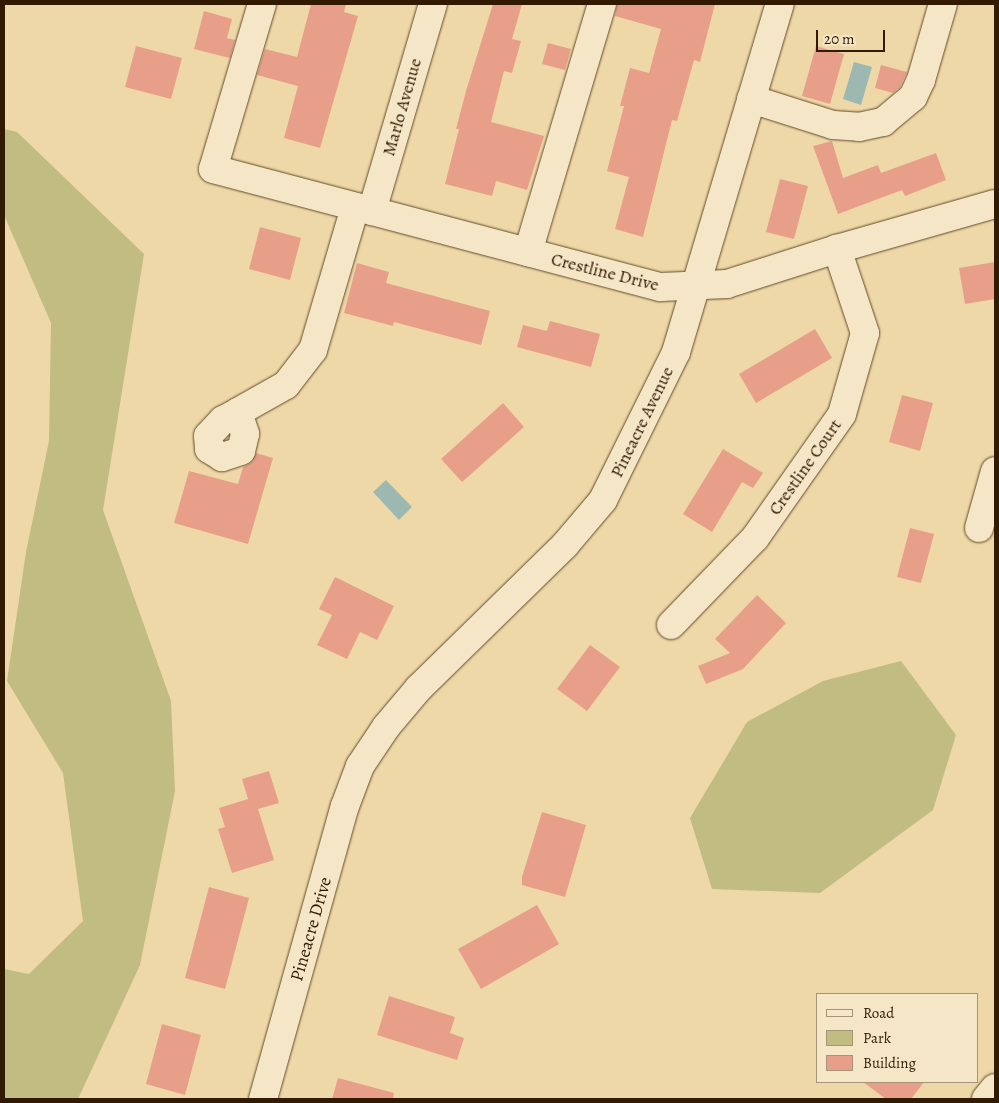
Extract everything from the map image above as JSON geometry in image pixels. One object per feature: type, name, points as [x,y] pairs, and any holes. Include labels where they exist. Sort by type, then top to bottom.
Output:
[{"type":"street","name":"Crestline Drive","points":[[262,4],[213,169],[662,287],[727,284],[837,248],[995,204]]},
{"type":"street","name":"Marlo Avenue","points":[[238,412],[286,385],[313,350],[432,4]]},
{"type":"street","points":[[528,252],[602,4]]},
{"type":"street","name":"Pineacre Avenue","points":[[364,760],[386,727],[419,688],[565,545],[603,500],[676,352],[780,4]]},
{"type":"street","points":[[751,99],[833,125],[859,127],[883,122],[913,97],[921,80],[943,4]]},
{"type":"street","name":"Crestline Court","points":[[671,625],[755,538],[842,414],[865,333],[837,248]]},
{"type":"street","points":[[979,528],[995,470]]},
{"type":"street","name":"Pineacre Drive","points":[[263,1099],[345,806],[364,760]]},
{"type":"street","points":[[986,1099],[995,1088]]},
{"type":"green space","points":[[4,129],[17,132],[144,254],[103,510],[171,701],[175,791],[140,965],[78,1099],[4,1099],[4,969],[29,974],[83,921],[63,773],[7,681],[26,552],[49,441],[51,323],[4,215]]},
{"type":"green space","points":[[901,661],[956,735],[933,810],[820,893],[712,889],[690,818],[747,722],[823,681]]},
{"type":"water","points":[[854,62],[872,67],[861,105],[843,99]]},
{"type":"water","points":[[386,480],[412,507],[399,520],[373,492]]},
{"type":"building","points":[[311,4],[346,4],[344,12],[358,16],[320,148],[284,138],[298,86],[257,75],[265,49],[297,57]]},
{"type":"building","points":[[493,4],[522,4],[512,39],[521,41],[512,73],[504,71],[491,122],[544,136],[527,190],[496,181],[492,196],[445,184],[459,129],[456,129],[466,91]]},
{"type":"building","points":[[617,4],[715,4],[700,62],[694,60],[677,121],[672,120],[643,237],[615,229],[629,177],[607,171],[624,106],[620,106],[630,68],[649,73],[661,29],[615,16]]},
{"type":"building","points":[[204,11],[232,19],[227,38],[235,40],[230,58],[194,49]]},
{"type":"building","points":[[548,43],[571,49],[565,70],[542,64]]},
{"type":"building","points":[[136,46],[182,58],[171,99],[125,87]]},
{"type":"building","points":[[816,46],[844,54],[830,104],[802,96]]},
{"type":"building","points":[[881,65],[907,72],[900,87],[893,93],[875,88]]},
{"type":"building","points":[[832,141],[843,178],[878,165],[881,173],[936,153],[946,180],[905,196],[902,190],[838,214],[813,146]]},
{"type":"building","points":[[780,179],[808,186],[794,239],[766,232]]},
{"type":"building","points":[[260,227],[301,238],[290,280],[249,269]]},
{"type":"building","points":[[995,262],[995,299],[965,304],[959,268]]},
{"type":"building","points":[[357,263],[389,272],[386,283],[490,311],[481,345],[394,322],[393,326],[344,313]]},
{"type":"building","points":[[550,321],[600,334],[591,367],[517,347],[523,325],[547,331]]},
{"type":"building","points":[[815,329],[832,358],[756,403],[739,374]]},
{"type":"building","points":[[902,395],[933,403],[920,451],[889,442]]},
{"type":"building","points":[[503,403],[524,427],[462,482],[441,459]]},
{"type":"building","points":[[723,449],[763,473],[753,488],[742,482],[712,532],[683,514]]},
{"type":"building","points":[[256,453],[273,458],[248,544],[174,523],[189,471],[238,484],[243,467],[252,462]]},
{"type":"building","points":[[910,528],[934,534],[921,583],[897,577]]},
{"type":"building","points":[[335,577],[394,606],[377,640],[360,632],[347,659],[317,645],[332,615],[319,609]]},
{"type":"building","points":[[757,595],[786,623],[743,669],[706,684],[698,666],[730,653],[715,639]]},
{"type":"building","points":[[590,645],[620,667],[587,711],[557,689]]},
{"type":"building","points":[[269,771],[279,803],[258,809],[274,860],[232,873],[218,829],[225,827],[219,808],[248,799],[242,779]]},
{"type":"building","points":[[542,812],[586,825],[565,897],[522,885],[522,877]]},
{"type":"building","points":[[209,887],[249,898],[225,989],[185,978]]},
{"type":"building","points":[[537,905],[559,944],[481,989],[458,949]]},
{"type":"building","points":[[389,996],[455,1017],[450,1033],[464,1038],[457,1060],[377,1035]]},
{"type":"building","points":[[162,1024],[201,1035],[185,1095],[146,1084]]},
{"type":"building","points":[[338,1078],[394,1093],[393,1099],[332,1099]]},
{"type":"building","points":[[864,1083],[923,1083],[911,1099],[886,1099]]}]
